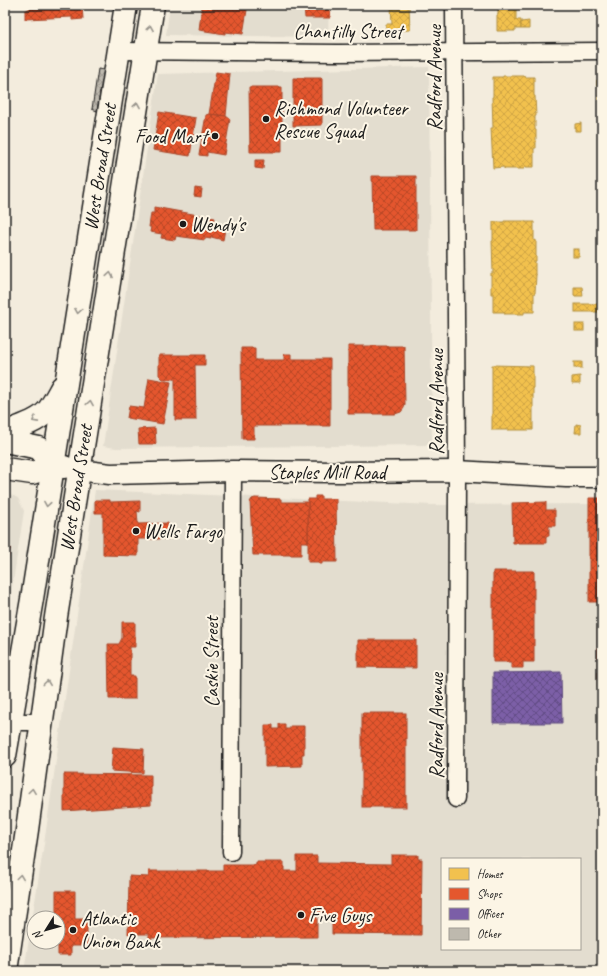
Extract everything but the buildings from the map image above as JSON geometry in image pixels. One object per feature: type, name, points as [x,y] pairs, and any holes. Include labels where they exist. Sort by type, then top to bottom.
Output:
[{"type":"main road","name":"West Broad Street","points":[[5,756],[8,722],[32,599],[126,5]]},
{"type":"main road","name":"West Broad Street","points":[[6,971],[56,617],[153,5]]},
{"type":"main road","points":[[5,433],[32,422],[41,416],[49,409],[67,379]]},
{"type":"main road","points":[[5,441],[39,448],[53,466]]},
{"type":"main road","name":"Staples Mill Road","points":[[5,469],[32,473],[53,466],[79,470]]},
{"type":"street","name":"Radford Avenue","points":[[454,5],[457,471],[456,799]]},
{"type":"street","name":"Chantilly Street","points":[[119,51],[602,51]]},
{"type":"street","name":"Staples Mill Road","points":[[79,470],[110,474],[233,471],[457,471],[566,477],[602,477]]},
{"type":"street","name":"Caskie Street","points":[[231,852],[233,471]]},
{"type":"street","points":[[8,722],[42,722]]},
{"type":"shaded area","points":[[170,5],[329,5],[328,37],[166,35]]},
{"type":"shaded area","points":[[429,67],[432,445],[116,448],[103,446],[158,74]]},
{"type":"shaded area","points":[[95,490],[433,505],[602,504],[602,971],[24,971],[27,950],[66,950],[66,910],[34,910]]},
{"type":"shaded area","points":[[5,492],[18,498],[24,511],[5,633]]},
{"type":"place","name":"Richmond Volunteer Rescue Squad","points":[[266,119]]},
{"type":"place","name":"Food Mart","points":[[215,136]]},
{"type":"place","name":"Wendy's","points":[[183,224]]},
{"type":"place","name":"Wells Fargo","points":[[136,531]]},
{"type":"place","name":"Five Guys","points":[[301,915]]},
{"type":"place","name":"Atlantic Union Bank","points":[[73,930]]}]
